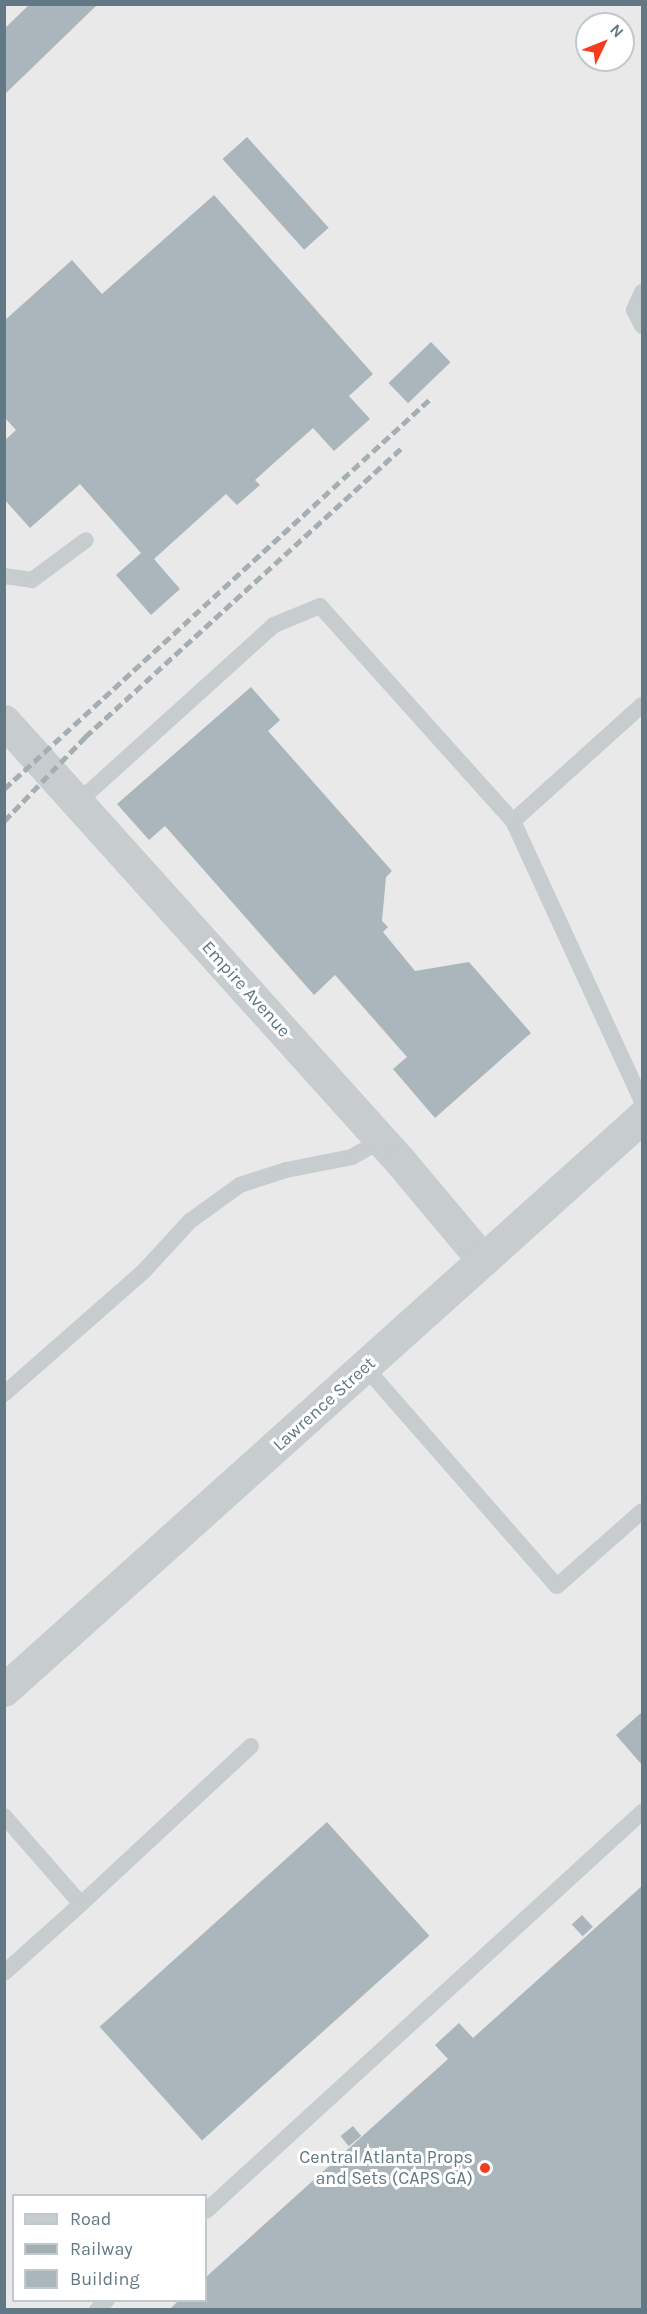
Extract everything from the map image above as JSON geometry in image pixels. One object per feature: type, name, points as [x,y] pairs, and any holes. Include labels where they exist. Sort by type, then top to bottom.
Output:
[{"type":"street","name":"Empire Avenue","points":[[4,721],[381,1140],[483,1260]]},
{"type":"street","name":"Lawrence Street","points":[[4,1690],[642,1117]]},
{"type":"lane","points":[[642,292],[634,310],[642,326]]},
{"type":"lane","points":[[4,576],[32,580],[86,540]]},
{"type":"lane","points":[[78,802],[274,625],[320,606],[513,821],[642,1102]]},
{"type":"lane","points":[[513,821],[642,705]]},
{"type":"lane","points":[[4,1394],[144,1271],[189,1221],[240,1185],[286,1170],[352,1157],[381,1140]]},
{"type":"lane","points":[[365,1367],[557,1586],[642,1511]]},
{"type":"lane","points":[[4,1974],[251,1746]]},
{"type":"lane","points":[[207,2210],[642,1812]]},
{"type":"lane","points":[[4,1815],[81,1904]]},
{"type":"shaded area","points":[[5,5],[642,5],[642,2309],[5,2309]]},
{"type":"building","points":[[30,4],[98,4],[4,95],[4,29]]},
{"type":"building","points":[[247,137],[329,228],[304,250],[222,159]]},
{"type":"building","points":[[214,195],[373,374],[349,396],[370,419],[334,451],[313,428],[255,480],[260,485],[237,505],[226,494],[154,559],[180,589],[151,615],[116,575],[141,553],[80,484],[30,528],[4,499],[4,441],[16,430],[4,417],[4,321],[72,260],[102,294]]},
{"type":"building","points":[[431,342],[450,362],[408,403],[389,383]]},
{"type":"building","points":[[251,687],[280,720],[268,731],[392,871],[386,877],[382,921],[388,927],[383,932],[415,971],[469,962],[531,1033],[435,1118],[393,1069],[407,1057],[335,975],[314,995],[165,826],[149,840],[117,804]]},
{"type":"building","points":[[642,1712],[642,1765],[616,1735]]},
{"type":"building","points":[[327,1822],[429,1936],[202,2140],[100,2027]]},
{"type":"building","name":"Central Atlanta Props and Sets (CAPS GA)","points":[[642,1886],[642,2310],[169,2310],[177,2302],[207,2302],[207,2276],[448,2059],[435,2045],[459,2023],[473,2038]]},
{"type":"building","points":[[582,1915],[593,1927],[583,1936],[572,1925]]},
{"type":"building","points":[[353,2126],[361,2136],[349,2146],[341,2136]]},
{"type":"railway","points":[[4,789],[429,400]]},
{"type":"railway","points":[[4,821],[85,737],[402,448]]},
{"type":"place","name":"Central Atlanta Props and Sets (CAPS GA)","points":[[485,2168]]}]
